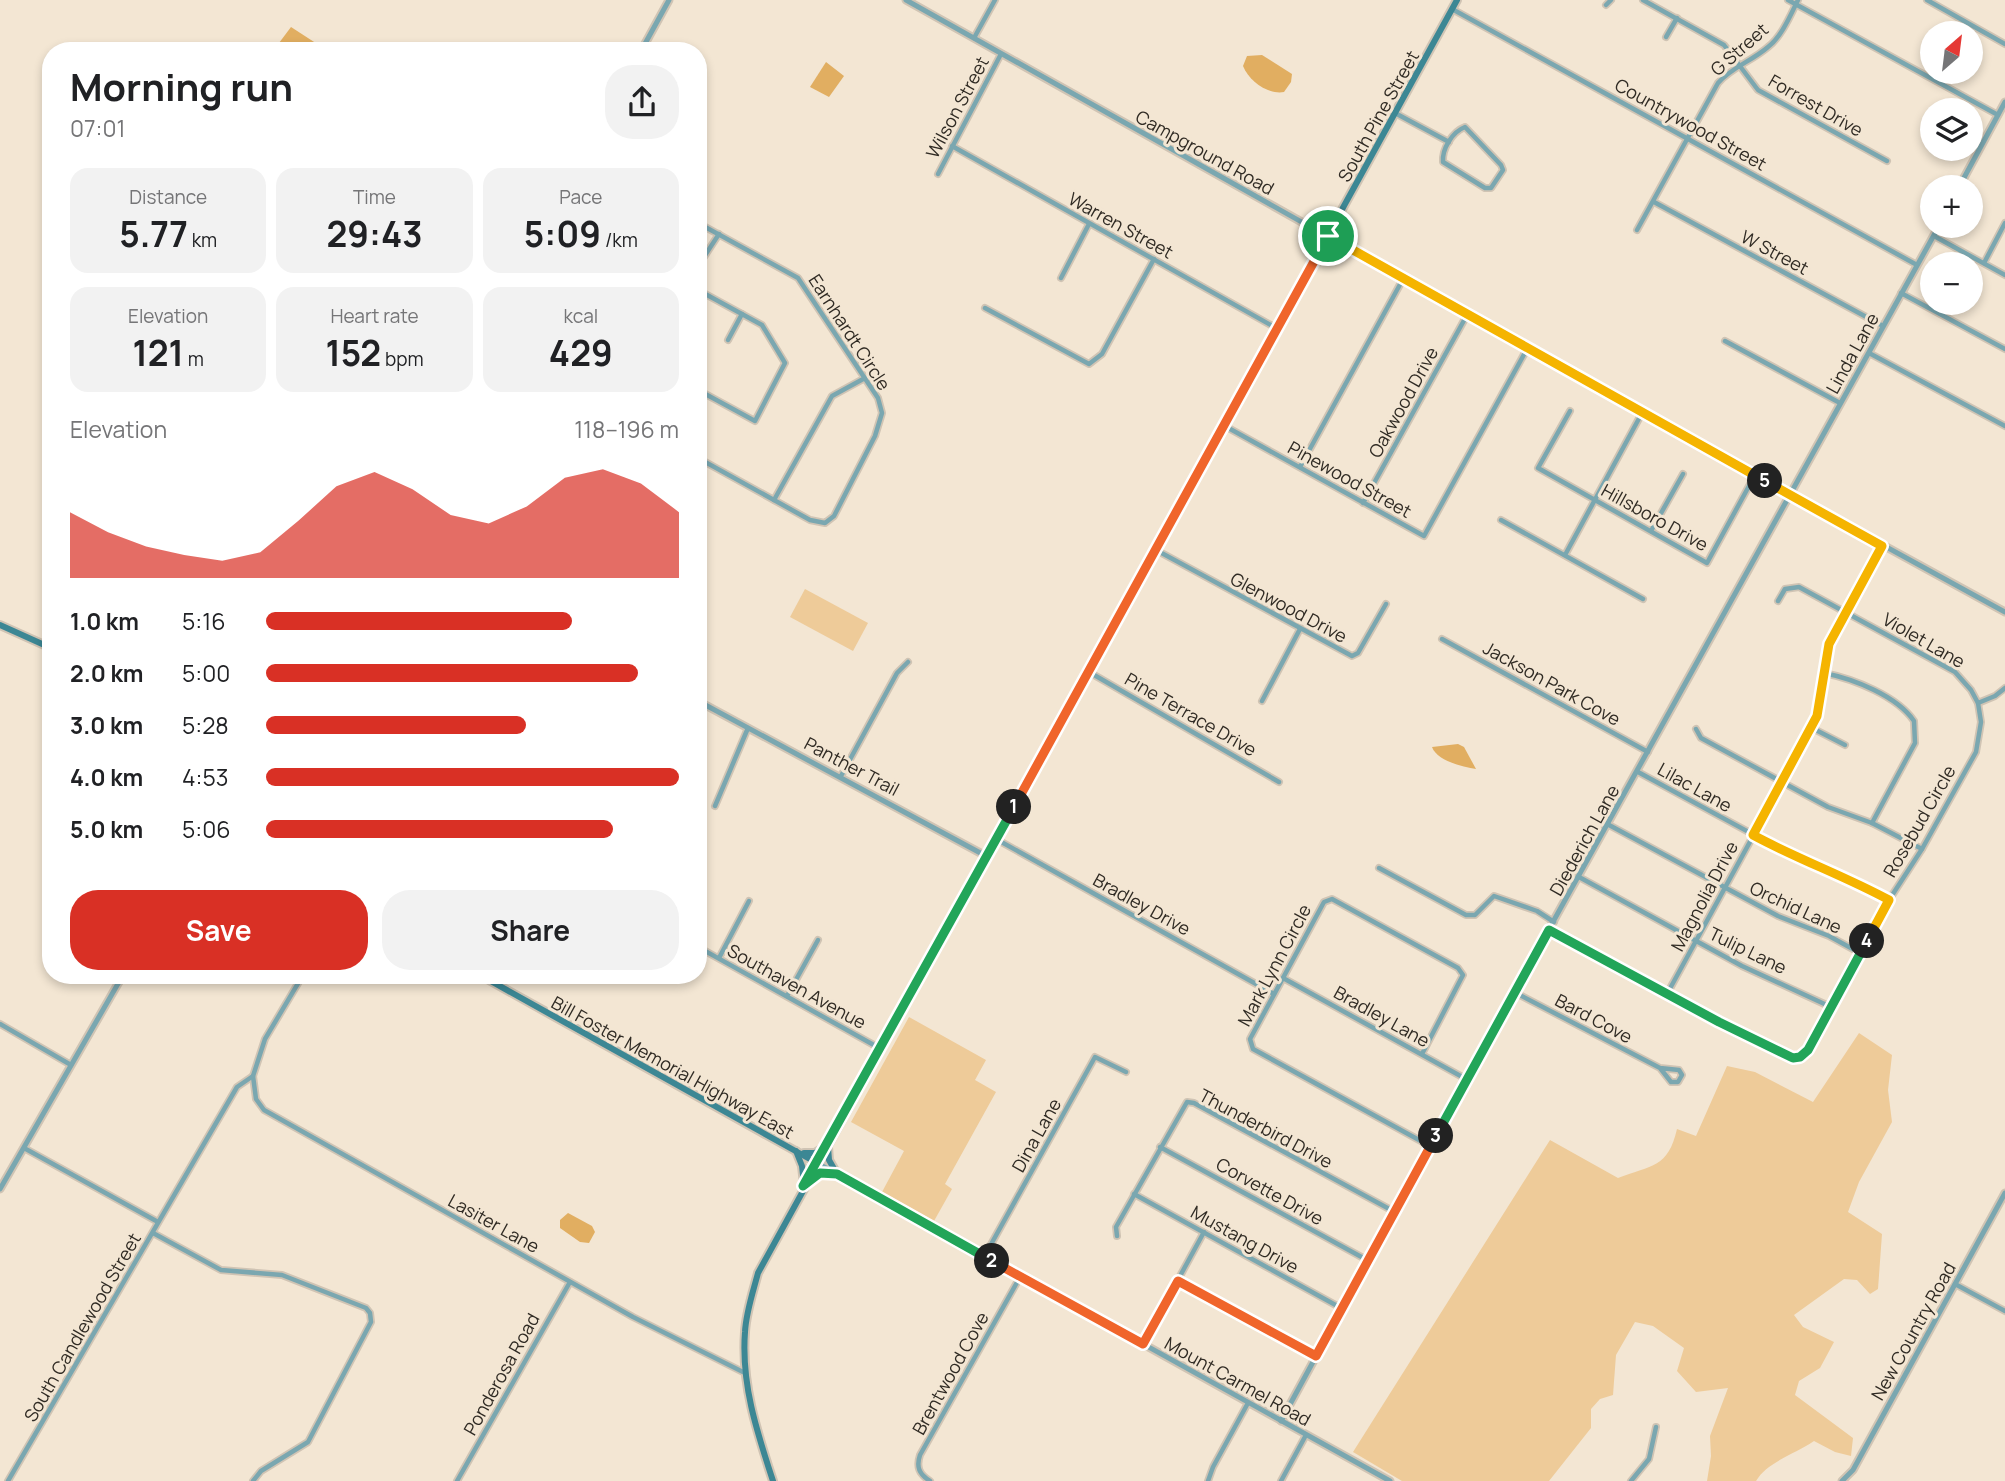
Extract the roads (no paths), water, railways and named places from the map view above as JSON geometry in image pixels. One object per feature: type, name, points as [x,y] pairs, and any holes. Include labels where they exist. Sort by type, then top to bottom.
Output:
[{"type":"main road","name":"South Pine Street","points":[[773,1481],[749,1404],[745,1373],[745,1330],[758,1273],[803,1186],[1089,672],[1453,3]]},
{"type":"main road","points":[[0,625],[42,644]]},
{"type":"main road","name":"Bill Foster Memorial Highway East","points":[[496,984],[817,1163]]},
{"type":"main road","points":[[803,1186],[803,1170],[796,1151],[815,1153],[828,1144]]},
{"type":"main road","points":[[828,1144],[829,1160],[837,1174]]},
{"type":"main road","points":[[803,1186],[820,1173],[837,1174]]},
{"type":"street","points":[[646,42],[669,0]]},
{"type":"street","name":"Campground Road","points":[[906,0],[1527,349],[2005,612]]},
{"type":"street","points":[[974,38],[995,0]]},
{"type":"street","points":[[1606,5],[1611,0]]},
{"type":"street","name":"Forrest Drive","points":[[1643,0],[1724,45],[1753,84],[1768,96],[1887,161]]},
{"type":"street","points":[[1788,0],[1798,1],[1998,115]]},
{"type":"street","points":[[1927,0],[2005,44]]},
{"type":"street","name":"G Street","points":[[1637,230],[1718,83],[1778,37],[1798,1]]},
{"type":"street","name":"Countrywood Street","points":[[1453,3],[1917,265]]},
{"type":"street","points":[[1666,37],[1677,18]]},
{"type":"street","name":"Wilson Street","points":[[938,174],[1001,54]]},
{"type":"street","points":[[1966,175],[2005,102]]},
{"type":"street","points":[[1395,113],[1449,142]]},
{"type":"street","points":[[1465,127],[1470,130],[1502,165],[1503,170],[1495,185],[1485,188],[1446,166],[1443,156],[1449,142],[1456,131],[1465,127]]},
{"type":"street","name":"Warren Street","points":[[951,146],[1276,328]]},
{"type":"street","name":"W Street","points":[[1654,202],[1883,326]]},
{"type":"street","points":[[1984,263],[2005,223]]},
{"type":"street","points":[[1061,278],[1089,224]]},
{"type":"street","name":"Earnhardt Circle","points":[[707,228],[798,278],[878,398],[882,413],[834,516],[825,523],[818,524],[707,462]]},
{"type":"street","points":[[707,252],[719,234]]},
{"type":"street","name":"Linda Lane","points":[[1790,495],[1933,238]]},
{"type":"street","points":[[1938,238],[2005,275]]},
{"type":"street","points":[[985,308],[1088,364],[1102,354],[1154,259]]},
{"type":"street","points":[[1300,467],[1403,279]]},
{"type":"street","points":[[1901,293],[2005,349]]},
{"type":"street","points":[[707,294],[762,325],[785,363],[755,421],[707,395]]},
{"type":"street","points":[[728,340],[743,314]]},
{"type":"street","name":"Oakwood Drive","points":[[1363,503],[1466,315]]},
{"type":"street","points":[[1725,341],[1840,403]]},
{"type":"street","name":"Pinewood Street","points":[[1223,425],[1424,536],[1527,349]]},
{"type":"street","points":[[1869,353],[2005,426]]},
{"type":"street","points":[[774,500],[832,396],[865,378]]},
{"type":"street","name":"Hillsboro Drive","points":[[1570,411],[1538,468],[1707,563],[1755,475]]},
{"type":"street","points":[[1565,555],[1642,413]]},
{"type":"street","points":[[1651,531],[1683,474]]},
{"type":"street","name":"Diederich Lane","points":[[1281,1421],[1466,1079],[1790,495]]},
{"type":"street","points":[[1501,520],[1643,599]]},
{"type":"street","name":"Magnolia Drive","points":[[1667,994],[1812,728],[1821,704],[1829,644],[1882,546]]},
{"type":"street","name":"Glenwood Drive","points":[[1156,550],[1354,656],[1387,604]]},
{"type":"street","name":"Violet Lane","points":[[1778,601],[1785,589],[1799,587],[1945,665],[1964,681],[1978,703]]},
{"type":"street","points":[[1262,701],[1300,629]]},
{"type":"street","name":"Jackson Park Cove","points":[[1443,639],[1648,752]]},
{"type":"street","points":[[841,776],[897,673],[908,662]]},
{"type":"street","name":"Pine Terrace Drive","points":[[1089,672],[1279,782]]},
{"type":"street","points":[[1824,673],[1846,677],[1908,712],[1914,721],[1914,743],[1872,823]]},
{"type":"street","points":[[1978,703],[1996,696],[2005,688]]},
{"type":"street","name":"Rosebud Circle","points":[[1549,930],[1793,1058],[1800,1057],[1808,1050],[1889,900],[1922,849],[1976,752],[1980,736],[1978,703]]},
{"type":"street","name":"Panther Trail","points":[[707,704],[986,856]]},
{"type":"street","points":[[715,806],[748,727]]},
{"type":"street","points":[[1812,728],[1845,746]]},
{"type":"street","points":[[1696,729],[1701,738],[1828,807],[1872,823],[1922,849]]},
{"type":"street","name":"Lilac Lane","points":[[1638,772],[1804,862],[1863,886],[1889,900]]},
{"type":"street","name":"Orchid Lane","points":[[1609,825],[1724,888],[1860,953]]},
{"type":"street","name":"Bradley Drive","points":[[996,839],[1274,994]]},
{"type":"street","points":[[1379,868],[1466,915],[1475,915],[1494,896],[1537,911],[1554,922]]},
{"type":"street","name":"Tulip Lane","points":[[1580,877],[1696,941],[1831,1007]]},
{"type":"street","name":"Mark Lynn Circle","points":[[1422,1054],[1461,984],[1463,975],[1446,961],[1332,899],[1324,902],[1250,1039],[1253,1049],[1430,1146]]},
{"type":"street","points":[[719,958],[749,901]]},
{"type":"street","points":[[787,996],[818,940]]},
{"type":"street","name":"Southaven Avenue","points":[[707,952],[881,1049]]},
{"type":"street","name":"Bradley Lane","points":[[1283,978],[1466,1079]]},
{"type":"street","points":[[0,1189],[118,984]]},
{"type":"street","points":[[253,1076],[265,1039],[298,984]]},
{"type":"street","name":"Bard Cove","points":[[1514,992],[1660,1068],[1679,1070],[1682,1076],[1678,1082],[1671,1082],[1660,1068]]},
{"type":"street","points":[[0,1024],[72,1066]]},
{"type":"street","name":"Dina Lane","points":[[984,1257],[1095,1057],[1126,1072]]},
{"type":"street","name":"South Candlewood Street","points":[[8,1481],[237,1087],[253,1076]]},
{"type":"street","name":"Lasiter Lane","points":[[253,1076],[257,1098],[264,1110],[570,1282],[745,1373]]},
{"type":"street","name":"Thunderbird Drive","points":[[1117,1236],[1116,1227],[1182,1106],[1187,1102],[1194,1103],[1393,1212]]},
{"type":"street","name":"Corvette Drive","points":[[1160,1147],[1367,1260]]},
{"type":"street","points":[[24,1148],[158,1222]]},
{"type":"street","name":"Mount Carmel Road","points":[[817,1163],[1390,1481]]},
{"type":"street","name":"New Country Road","points":[[1842,1481],[1853,1470],[2005,1193]]},
{"type":"street","name":"Mustang Drive","points":[[1135,1194],[1341,1308]]},
{"type":"street","points":[[1143,1344],[1204,1232]]},
{"type":"street","points":[[153,1233],[221,1270],[282,1275],[366,1308],[370,1313],[370,1322],[308,1442],[261,1471],[253,1481]]},
{"type":"street","name":"Brentwood Cove","points":[[930,1481],[920,1473],[917,1464],[920,1455],[1020,1277]]},
{"type":"street","points":[[1178,1281],[1316,1356]]},
{"type":"street","name":"Ponderosa Road","points":[[457,1481],[570,1282]]},
{"type":"street","points":[[1955,1284],[2005,1311]]},
{"type":"street","points":[[1208,1481],[1248,1403]]},
{"type":"street","points":[[1630,1481],[1650,1459],[1656,1427]]},
{"type":"street","points":[[1281,1481],[1306,1435]]}]
